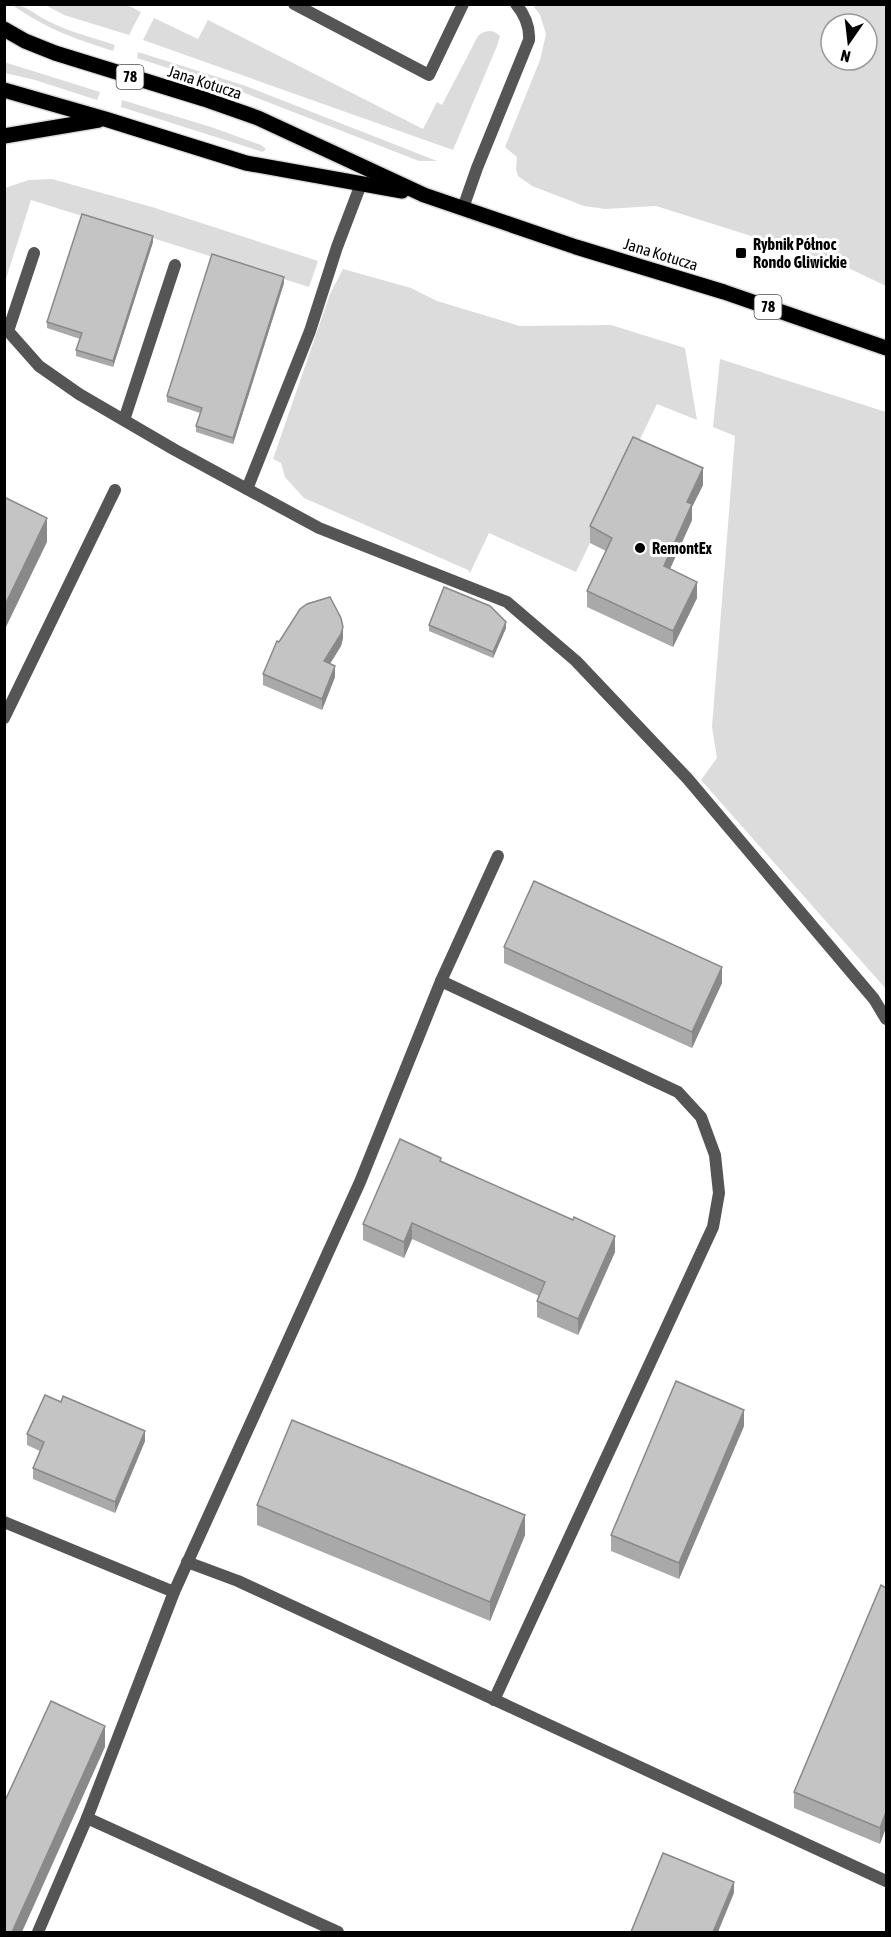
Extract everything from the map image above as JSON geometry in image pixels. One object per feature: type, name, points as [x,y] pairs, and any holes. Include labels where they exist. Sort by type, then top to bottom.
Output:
[{"type":"main road","name":"Jana Kotucza","points":[[4,29],[25,41],[55,53],[258,118],[424,195],[576,247],[724,292],[886,348]]},
{"type":"main road","name":"Jana Kotucza","points":[[4,90],[246,163],[424,195]]},
{"type":"main road","name":"78","points":[[4,136],[105,119]]},
{"type":"lane","points":[[294,4],[429,75],[463,4]]},
{"type":"lane","points":[[463,208],[530,33],[523,13],[516,4]]},
{"type":"lane","points":[[247,489],[310,332],[337,247],[361,184]]},
{"type":"lane","points":[[34,253],[8,331],[39,366],[79,394],[319,528],[507,602],[576,661],[687,778],[874,999],[886,1019]]},
{"type":"lane","points":[[124,420],[175,265]]},
{"type":"lane","points":[[4,718],[10,689],[115,490]]},
{"type":"lane","points":[[38,1932],[87,1818],[174,1592],[360,1182],[441,981],[498,856]]},
{"type":"lane","points":[[441,981],[678,1092],[700,1117],[715,1155],[719,1193],[713,1227],[494,1700]]},
{"type":"lane","points":[[4,1522],[174,1592]]},
{"type":"lane","points":[[187,1562],[238,1581],[886,1881]]},
{"type":"lane","points":[[87,1818],[338,1932]]},
{"type":"shaded area","points":[[12,5],[25,7],[61,27],[115,45],[113,51],[61,32]]},
{"type":"shaded area","points":[[45,5],[127,5],[141,12],[129,35],[64,15]]},
{"type":"shaded area","points":[[533,5],[886,5],[886,286],[840,264],[656,206],[605,209],[584,206],[532,186],[518,176],[517,157],[505,147],[540,60],[546,34],[540,15]]},
{"type":"shaded area","points":[[154,18],[198,39],[208,20],[423,129],[437,102],[442,105],[478,36],[489,31],[500,36],[453,150],[143,40]]},
{"type":"shaded area","points":[[138,52],[246,86],[437,161],[419,161],[242,92],[137,58]]},
{"type":"shaded area","points":[[4,62],[100,92],[97,100],[5,73]]},
{"type":"shaded area","points":[[122,100],[211,127],[261,145],[266,149],[263,152],[121,107]]},
{"type":"shaded area","points":[[52,179],[152,207],[318,261],[309,287],[31,200],[5,282],[5,188],[29,180]]},
{"type":"shaded area","points":[[343,269],[411,288],[437,301],[520,326],[611,325],[685,348],[697,420],[657,404],[576,572],[489,533],[470,573],[468,570],[304,498],[285,477],[281,463],[273,459],[330,294]]},
{"type":"shaded area","points":[[720,359],[886,412],[886,989],[701,780],[717,758],[712,727],[735,436],[713,427]]},
{"type":"building","points":[[82,214],[153,236],[113,361],[76,350],[82,333],[47,322]]},
{"type":"building","points":[[212,254],[284,277],[233,438],[196,426],[202,408],[167,396]]},
{"type":"building","name":"RemontEx","points":[[633,437],[703,468],[687,502],[692,504],[664,566],[697,582],[673,631],[587,591],[612,538],[590,526]]},
{"type":"building","points":[[4,497],[47,518],[4,607]]},
{"type":"building","points":[[444,587],[490,606],[506,622],[493,652],[429,625]]},
{"type":"building","points":[[330,597],[343,627],[324,661],[335,666],[322,699],[263,674],[277,641],[279,642],[300,609],[307,604]]},
{"type":"building","points":[[534,881],[722,967],[692,1032],[504,947]]},
{"type":"building","points":[[400,1139],[441,1158],[440,1161],[573,1220],[574,1217],[615,1236],[578,1319],[537,1301],[545,1282],[412,1223],[404,1242],[363,1224]]},
{"type":"building","points":[[676,1381],[744,1410],[679,1563],[611,1535]]},
{"type":"building","points":[[45,1395],[61,1402],[63,1396],[145,1431],[115,1502],[33,1468],[44,1442],[27,1434]]},
{"type":"building","points":[[292,1420],[525,1515],[490,1602],[257,1505]]},
{"type":"building","points":[[881,1585],[886,1588],[886,1812],[880,1828],[794,1792]]},
{"type":"building","points":[[51,1701],[105,1726],[12,1932],[4,1932],[4,1803]]},
{"type":"building","points":[[663,1853],[734,1882],[713,1932],[631,1932]]},
{"type":"place","name":"Rybnik Północ Rondo Gliwickie","points":[[741,253]]},
{"type":"place","name":"RemontEx","points":[[640,548]]}]
